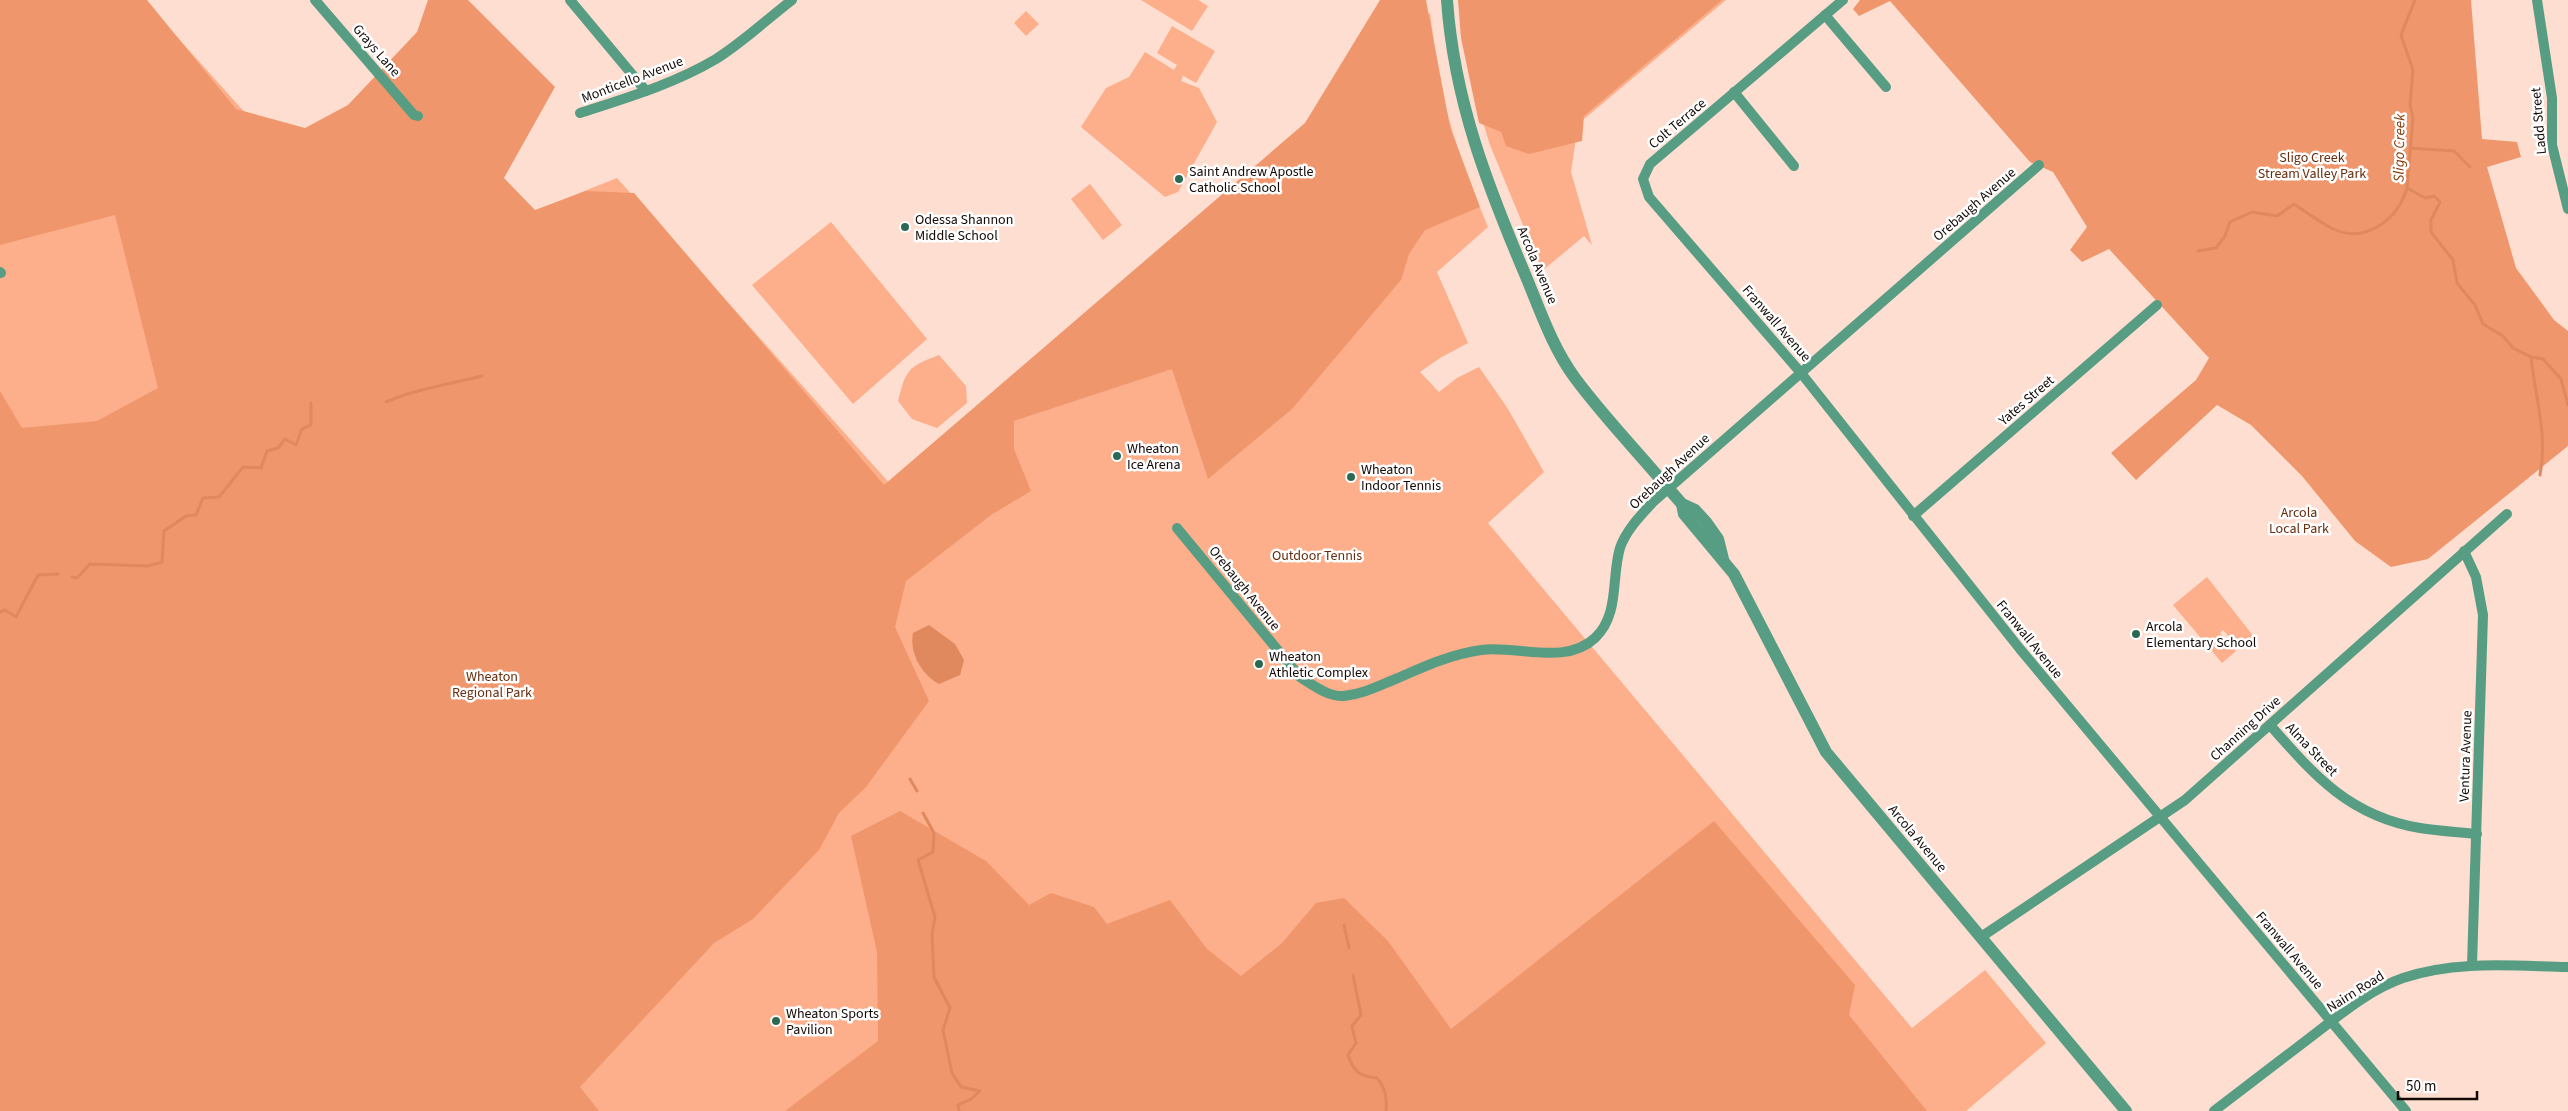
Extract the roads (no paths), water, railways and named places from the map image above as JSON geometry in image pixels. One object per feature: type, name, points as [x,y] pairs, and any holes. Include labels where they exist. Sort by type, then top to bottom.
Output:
[{"type":"street","name":"Grays Lane","points":[[315,0],[414,115],[418,116]]},
{"type":"street","points":[[570,0],[646,91]]},
{"type":"street","points":[[773,0],[780,9]]},
{"type":"street","name":"Monticello Avenue","points":[[580,113],[646,91],[681,77],[716,59],[748,37],[792,0]]},
{"type":"street","name":"Arcola Avenue","points":[[1447,0],[1448,24],[1462,103],[1478,158],[1494,202],[1557,350],[1575,378],[1682,504],[1684,514],[1710,548],[1723,559],[1734,574],[1826,752],[2126,1111]]},
{"type":"street","name":"Colt Terrace","points":[[1643,179],[1650,164],[1842,0]]},
{"type":"street","name":"Ladd Street","points":[[2537,0],[2552,98],[2552,145],[2568,209]]},
{"type":"street","points":[[1824,15],[1886,87]]},
{"type":"street","points":[[1734,92],[1794,166]]},
{"type":"street","name":"Orebaugh Avenue","points":[[1177,528],[1300,677],[1320,690],[1342,696],[1371,691],[1450,656],[1476,651],[1552,653],[1580,648],[1595,638],[1605,626],[1612,605],[1620,547],[1635,522],[1668,488],[2039,165]]},
{"type":"street","name":"Franwall Avenue","points":[[1643,179],[1649,197],[1801,372],[2020,649],[2406,1111]]},
{"type":"street","name":"Yates Street","points":[[1913,516],[2157,305]]},
{"type":"street","name":"Channing Drive","points":[[1981,937],[2161,818],[2185,800],[2507,514]]},
{"type":"street","name":"Ventura Avenue","points":[[2464,551],[2476,577],[2483,615],[2472,965]]},
{"type":"street","name":"Alma Street","points":[[2270,724],[2311,772],[2358,807],[2386,819],[2419,828],[2476,834]]},
{"type":"street","name":"Nairn Road","points":[[2214,1111],[2375,991],[2401,978],[2472,965],[2568,967]]},
{"type":"waterway","name":"Sligo Creek","points":[[2415,0],[2401,35],[2413,70],[2410,105],[2413,118],[2407,188],[2425,198],[2434,196],[2440,202],[2431,220],[2431,232],[2453,260],[2457,283],[2475,305],[2483,324],[2503,336],[2513,348],[2531,357],[2542,430],[2543,445],[2540,475]]},
{"type":"waterway","points":[[2410,148],[2454,151],[2470,167]]},
{"type":"waterway","points":[[2198,251],[2216,248],[2225,236],[2230,222],[2252,212],[2277,216],[2294,204],[2333,229],[2345,233],[2369,231],[2379,226],[2396,210],[2407,188]]},
{"type":"waterway","points":[[2531,357],[2543,359],[2561,379],[2568,405]]},
{"type":"waterway","points":[[386,402],[421,390],[482,376]]},
{"type":"waterway","points":[[72,577],[77,578],[90,564],[148,566],[162,562],[164,531],[186,516],[196,515],[203,498],[219,497],[243,467],[261,468],[267,451],[278,448],[285,439],[296,445],[302,429],[311,425],[311,403]]},
{"type":"waterway","points":[[0,612],[5,610],[16,617],[38,575],[58,574]]},
{"type":"waterway","points":[[910,779],[917,791]]},
{"type":"waterway","points":[[923,813],[934,833],[933,852],[918,860],[935,917],[932,934],[934,977],[950,1008],[943,1030],[952,1073],[961,1087],[980,1091],[971,1099],[958,1105],[959,1111]]},
{"type":"waterway","points":[[1344,925],[1349,948]]},
{"type":"waterway","points":[[1353,975],[1361,1015],[1352,1026],[1356,1043],[1348,1055],[1358,1072],[1377,1078],[1380,1082],[1385,1094],[1386,1111]]},
{"type":"place","name":"Saint Andrew Apostle Catholic School","points":[[1179,179]]},
{"type":"place","name":"Odessa Shannon Middle School","points":[[905,227]]},
{"type":"place","name":"Wheaton Ice Arena","points":[[1117,456]]},
{"type":"place","name":"Wheaton Indoor Tennis","points":[[1351,477]]},
{"type":"place","name":"Arcola Elementary School","points":[[2136,634]]},
{"type":"place","name":"Wheaton Athletic Complex","points":[[1259,664]]},
{"type":"place","name":"Wheaton Sports Pavilion","points":[[776,1021]]},
{"type":"park label","name":"Sligo Creek Stream Valley Park","points":[[2312,166]]},
{"type":"park label","name":"Arcola Local Park","points":[[2299,520]]},
{"type":"park label","name":"Outdoor Tennis","points":[[1317,555]]},
{"type":"park label","name":"Wheaton Regional Park","points":[[492,684]]}]
